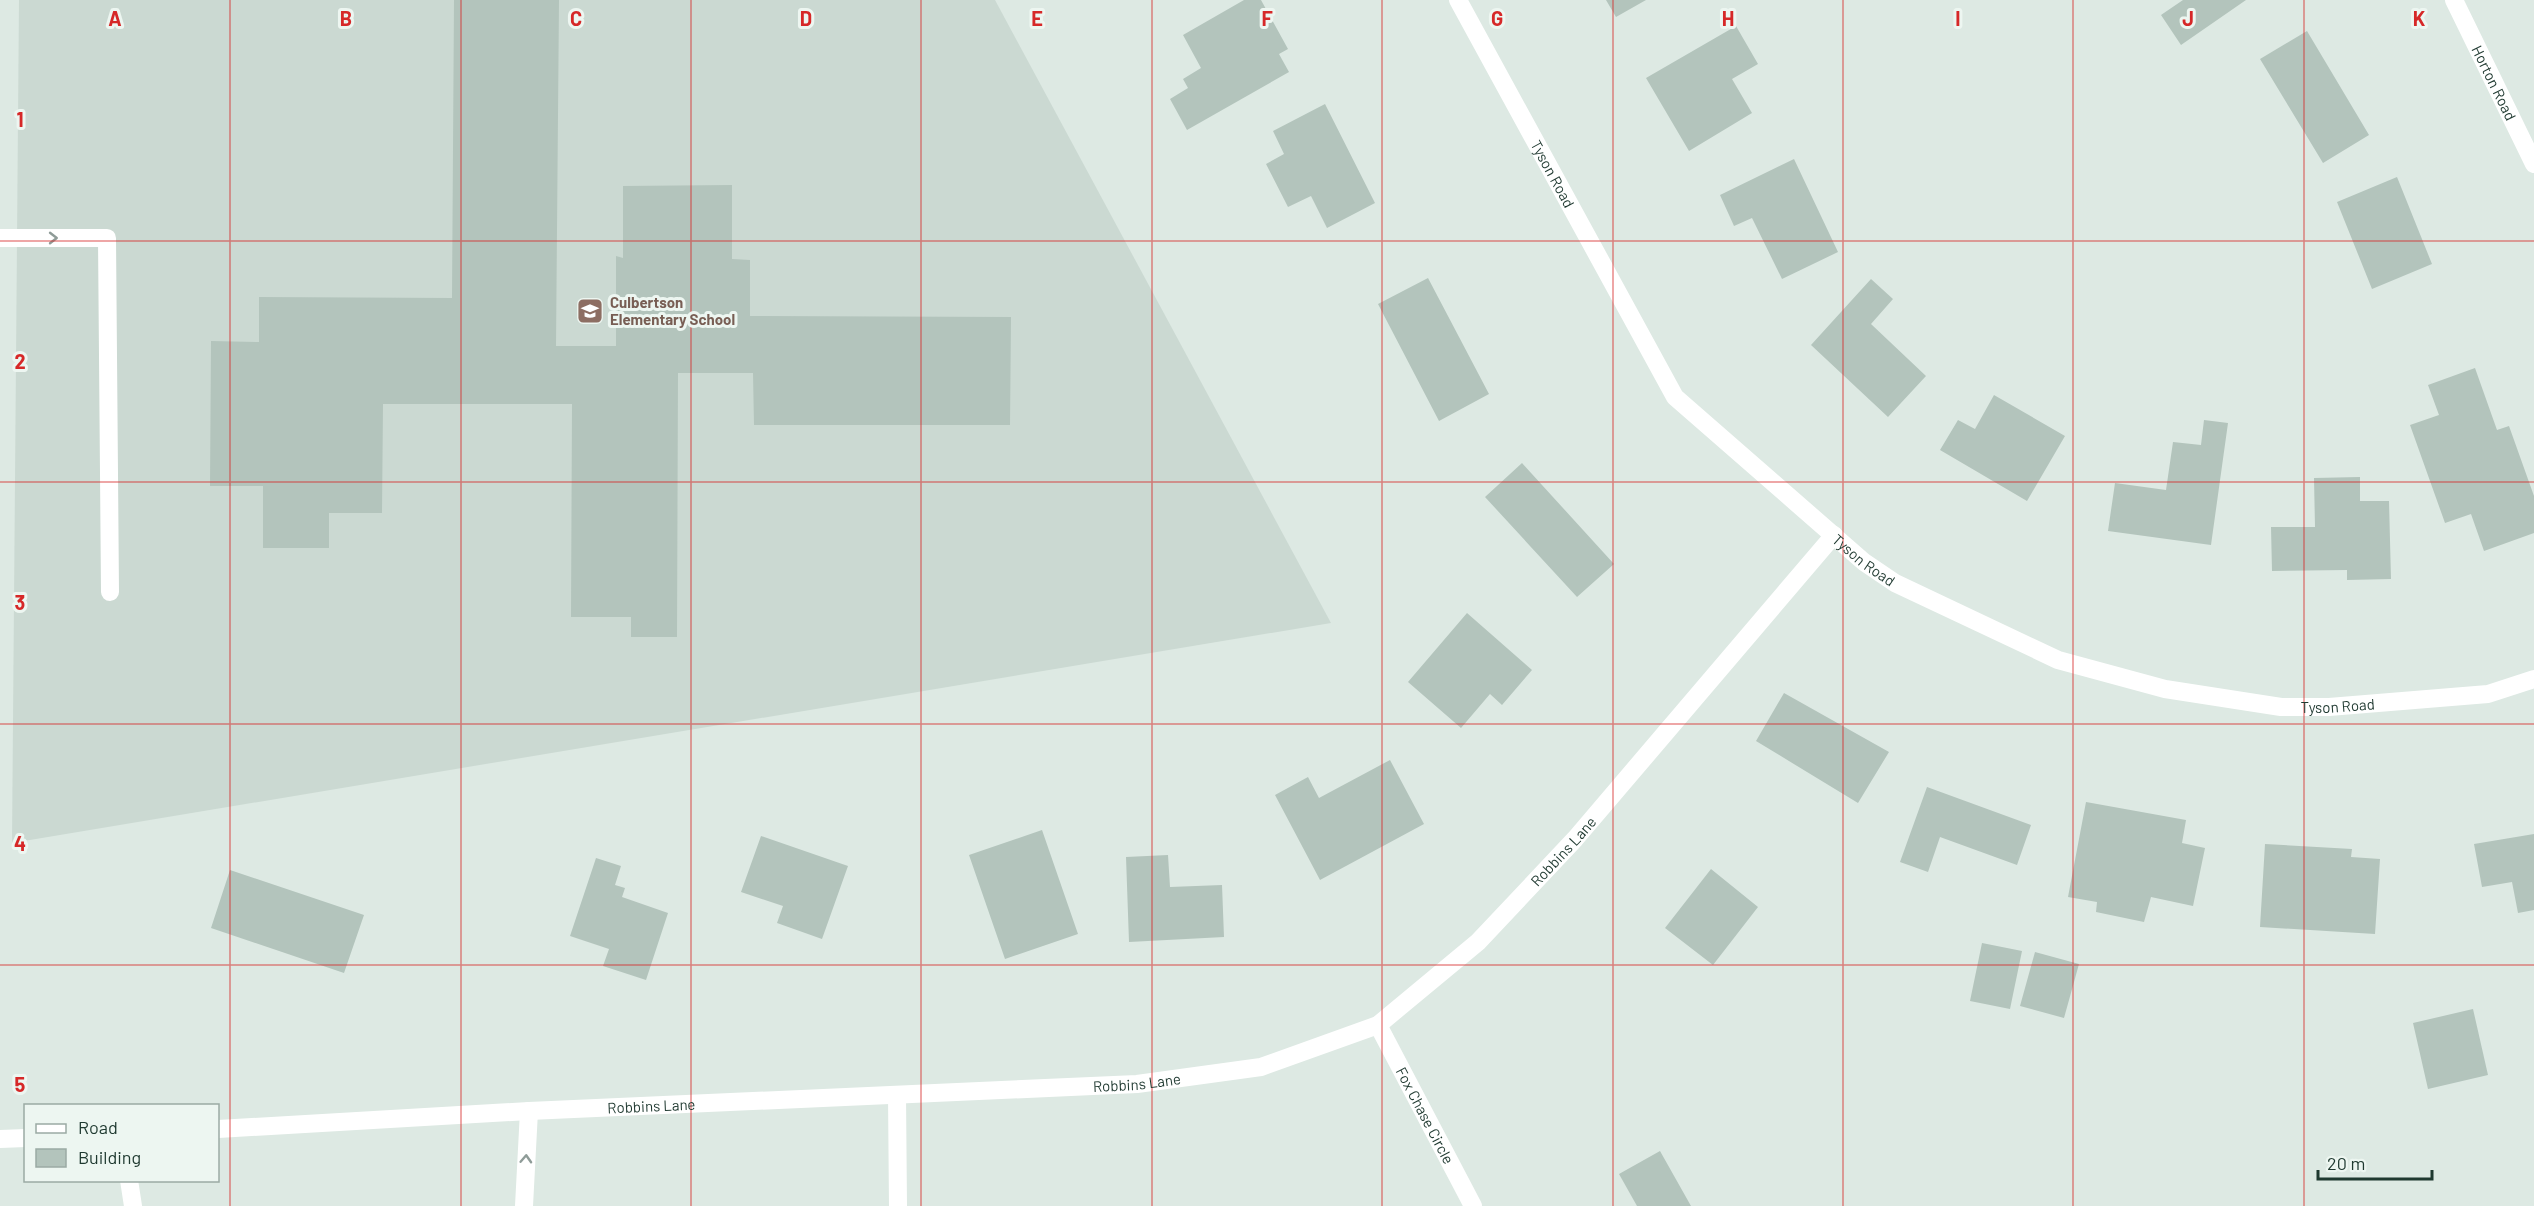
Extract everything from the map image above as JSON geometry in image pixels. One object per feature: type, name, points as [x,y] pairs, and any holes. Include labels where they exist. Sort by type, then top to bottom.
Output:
[{"type":"street","name":"Tyson Road","points":[[1458,0],[1675,396],[1864,562],[1895,583],[2058,660],[2165,689],[2281,707],[2330,707],[2488,694],[2534,679]]},
{"type":"street","name":"Horton Road","points":[[2454,0],[2534,164]]},
{"type":"street","points":[[0,237],[107,238],[110,592]]},
{"type":"street","name":"Robbins Lane","points":[[219,1130],[529,1111],[1137,1084],[1261,1067],[1378,1024],[1478,942],[1567,847],[1834,535]]},
{"type":"street","name":"Fox Chase Circle","points":[[1378,1024],[1473,1206]]},
{"type":"street","points":[[897,1095],[898,1206]]},
{"type":"street","points":[[524,1206],[529,1111]]},
{"type":"street","points":[[0,1139],[24,1138]]},
{"type":"street","points":[[129,1182],[133,1206]]},
{"type":"shaded area","name":"Culbertson Elementary School","points":[[19,0],[995,0],[1331,623],[12,843]]},
{"type":"building","points":[[454,0],[559,0],[556,346],[616,346],[616,256],[623,258],[623,186],[732,185],[732,259],[750,260],[750,316],[1011,317],[1010,425],[754,425],[753,373],[678,373],[677,637],[631,637],[631,617],[571,617],[572,404],[383,404],[382,513],[329,513],[329,548],[263,548],[263,486],[210,486],[211,341],[259,342],[259,297],[452,298]]},
{"type":"building","points":[[1244,0],[1261,0],[1288,49],[1279,54],[1289,72],[1187,130],[1170,99],[1188,88],[1183,79],[1201,68],[1183,35]]},
{"type":"building","points":[[1606,0],[1646,0],[1616,17]]},
{"type":"building","points":[[2183,0],[2246,0],[2181,45],[2161,15]]},
{"type":"building","points":[[1736,26],[1758,64],[1732,79],[1752,113],[1689,151],[1646,78]]},
{"type":"building","points":[[2307,31],[2369,135],[2323,163],[2260,59]]},
{"type":"building","points":[[1325,104],[1375,203],[1327,228],[1311,196],[1288,207],[1266,164],[1284,154],[1273,131]]},
{"type":"building","points":[[1794,159],[1838,252],[1782,279],[1752,218],[1734,226],[1720,195]]},
{"type":"building","points":[[2397,177],[2432,264],[2372,289],[2337,202]]},
{"type":"building","points":[[1428,278],[1489,394],[1439,421],[1378,304]]},
{"type":"building","points":[[1871,279],[1893,299],[1871,324],[1926,376],[1888,417],[1811,345]]},
{"type":"building","points":[[2475,368],[2497,430],[2509,426],[2534,496],[2534,533],[2484,551],[2471,514],[2445,523],[2410,425],[2439,415],[2428,385]]},
{"type":"building","points":[[1994,395],[2065,436],[2027,501],[1940,450],[1958,420],[1975,429]]},
{"type":"building","points":[[2204,420],[2228,423],[2211,545],[2108,531],[2115,483],[2166,490],[2173,442],[2201,445]]},
{"type":"building","points":[[1522,463],[1614,564],[1577,597],[1485,497]]},
{"type":"building","points":[[2360,477],[2360,501],[2389,501],[2391,579],[2347,580],[2347,570],[2272,571],[2271,527],[2315,527],[2314,478]]},
{"type":"building","points":[[1467,613],[1532,670],[1502,705],[1490,694],[1461,728],[1408,682]]},
{"type":"building","points":[[1784,693],[1889,752],[1858,803],[1756,741]]},
{"type":"building","points":[[1390,760],[1424,824],[1320,880],[1275,795],[1308,777],[1319,798]]},
{"type":"building","points":[[1927,787],[2031,825],[2017,865],[1940,837],[1928,872],[1900,862]]},
{"type":"building","points":[[2086,802],[2186,820],[2182,843],[2205,848],[2193,906],[2151,897],[2144,922],[2096,912],[2097,902],[2068,897]]},
{"type":"building","points":[[1042,830],[1078,934],[1005,959],[969,855]]},
{"type":"building","points":[[2534,834],[2534,910],[2518,913],[2512,882],[2482,887],[2474,844]]},
{"type":"building","points":[[761,836],[848,866],[822,939],[777,923],[783,906],[741,892]]},
{"type":"building","points":[[2265,844],[2352,849],[2351,857],[2380,859],[2375,934],[2260,927]]},
{"type":"building","points":[[1168,855],[1170,887],[1222,885],[1224,937],[1129,942],[1126,857]]},
{"type":"building","points":[[596,858],[621,866],[615,885],[625,888],[622,897],[668,913],[646,980],[603,966],[609,949],[570,936]]},
{"type":"building","points":[[1711,869],[1758,907],[1713,965],[1665,928]]},
{"type":"building","points":[[230,870],[364,915],[344,973],[211,928]]},
{"type":"building","points":[[1982,943],[2022,951],[2010,1009],[1970,1001]]},
{"type":"building","points":[[2035,952],[2079,964],[2064,1018],[2020,1006]]},
{"type":"building","points":[[2473,1009],[2488,1075],[2428,1089],[2413,1023]]},
{"type":"building","points":[[1660,1151],[1691,1206],[1637,1206],[1619,1174]]},
{"type":"place","name":"Culbertson Elementary School","points":[[590,311]]}]
